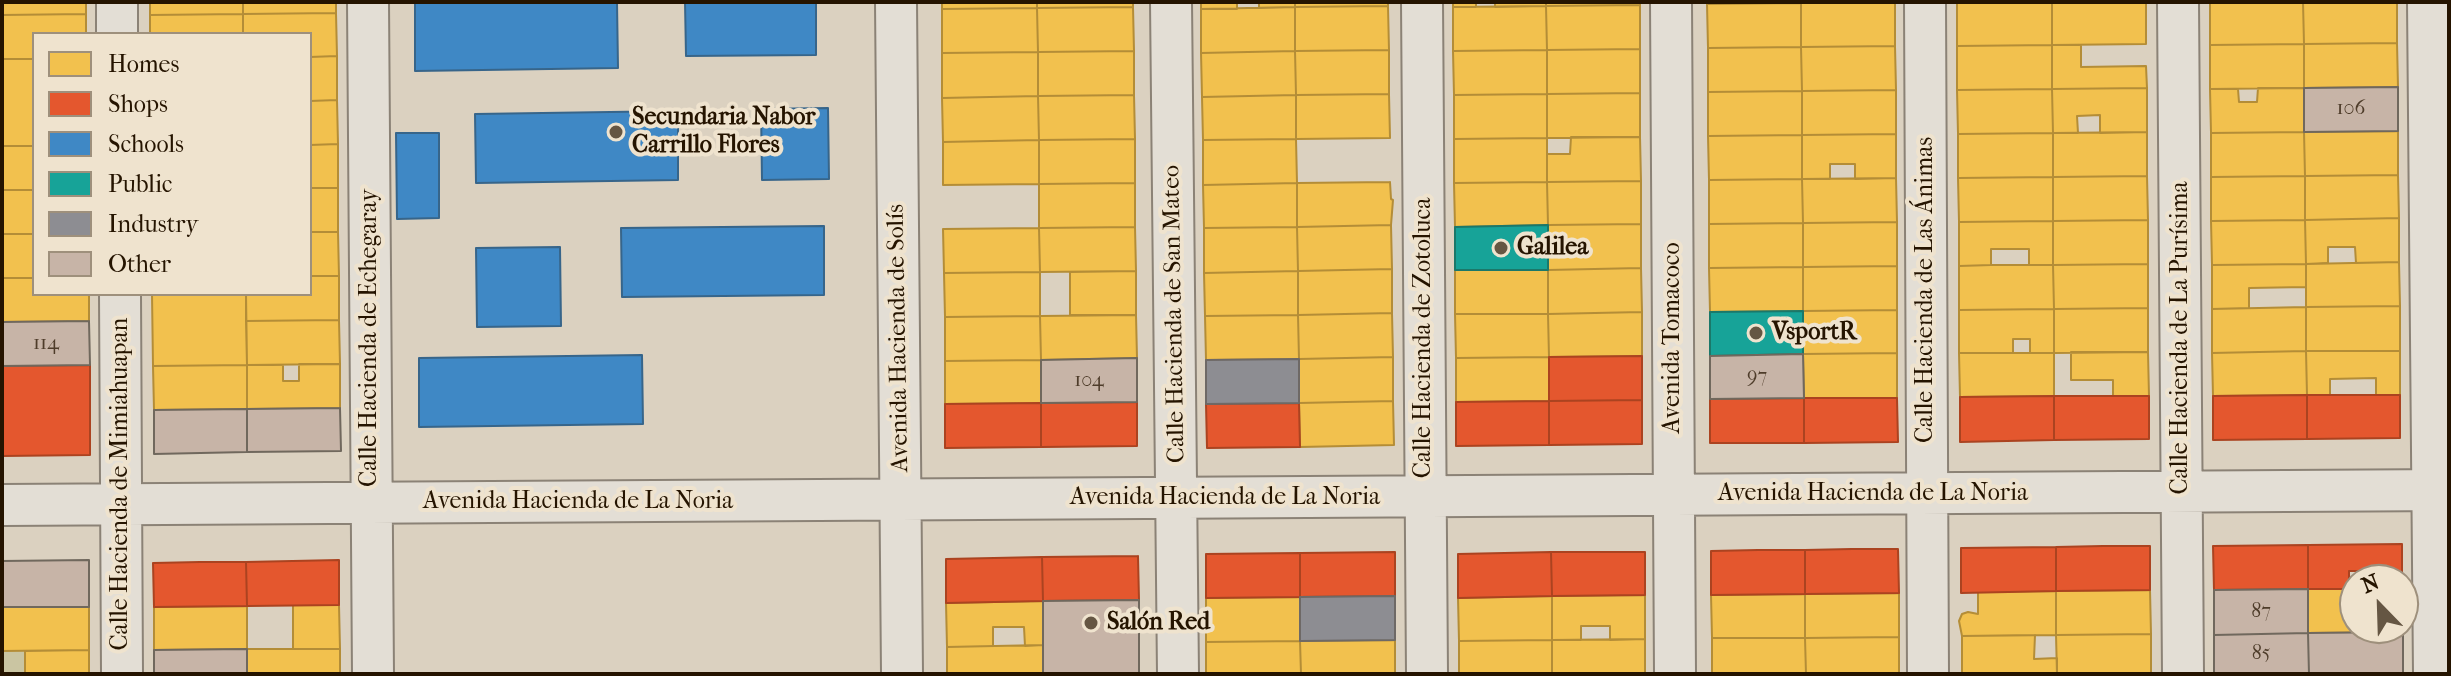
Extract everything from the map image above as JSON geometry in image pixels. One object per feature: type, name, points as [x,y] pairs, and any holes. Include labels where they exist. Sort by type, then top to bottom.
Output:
[{"type":"street","points":[[117,2],[117,32]]},
{"type":"street","name":"Calle Hacienda de Echegaray","points":[[368,2],[373,674]]},
{"type":"street","name":"Avenida Hacienda de Solís","points":[[896,2],[902,674]]},
{"type":"street","name":"Calle Hacienda de San Mateo","points":[[1171,2],[1178,674]]},
{"type":"street","name":"Calle Hacienda de Zotoluca","points":[[1422,2],[1427,674]]},
{"type":"street","name":"Avenida Tomacoco","points":[[1671,2],[1675,674]]},
{"type":"street","name":"Calle Hacienda de Las Ánimas","points":[[1925,2],[1928,674]]},
{"type":"street","name":"Calle Hacienda de La Purísima","points":[[2178,2],[2183,674]]},
{"type":"street","points":[[2428,2],[2440,490],[2434,674]]},
{"type":"street","name":"Calle Hacienda de Mimiahuapan","points":[[120,296],[122,674]]},
{"type":"street","name":"Avenida Hacienda de La Noria","points":[[2,505],[2440,490]]},
{"type":"shaded area","points":[[2,651],[25,651],[25,674],[2,674]]},
{"type":"building: Homes","points":[[2,2],[86,2],[86,14],[2,15]]},
{"type":"building: Homes","points":[[150,2],[243,2],[243,14],[150,15]]},
{"type":"building: Homes","points":[[243,2],[336,2],[336,13],[243,14]]},
{"type":"building: Homes","points":[[942,2],[1037,2],[1037,8],[942,9]]},
{"type":"building: Homes","points":[[1037,2],[1133,2],[1133,7],[1037,8]]},
{"type":"building: Homes","points":[[1201,2],[1237,2],[1237,9],[1201,9]]},
{"type":"building: Homes","points":[[1259,2],[1295,2],[1295,7],[1259,8]]},
{"type":"building: Homes","points":[[1295,2],[1388,2],[1388,6],[1295,7]]},
{"type":"building: Homes","points":[[1453,2],[1476,2],[1476,7],[1453,7]]},
{"type":"building: Homes","points":[[1495,2],[1546,2],[1546,6],[1495,7]]},
{"type":"building: Homes","points":[[1546,2],[1640,2],[1640,5],[1546,6]]},
{"type":"building: Homes","points":[[1895,2],[1895,46],[1801,47],[1801,3]]},
{"type":"building: Homes","points":[[1957,2],[2052,2],[2052,45],[1957,46]]},
{"type":"building: Homes","points":[[2052,2],[2146,2],[2146,44],[2052,45]]},
{"type":"building: Homes","points":[[2210,2],[2303,2],[2304,44],[2210,45]]},
{"type":"building: Homes","points":[[2303,2],[2397,2],[2397,43],[2304,44]]},
{"type":"building: Homes","points":[[1801,3],[1801,47],[1708,48],[1707,4]]},
{"type":"building: Homes","points":[[1640,5],[1640,49],[1547,50],[1546,6]]},
{"type":"building: Homes","points":[[1388,6],[1389,50],[1295,51],[1295,7]]},
{"type":"building: Homes","points":[[1546,6],[1547,50],[1453,51],[1453,7]]},
{"type":"building: Homes","points":[[1133,7],[1134,51],[1038,52],[1037,8]]},
{"type":"building: Homes","points":[[1295,7],[1295,51],[1201,53],[1201,9]]},
{"type":"building: Homes","points":[[1037,8],[1038,52],[942,53],[942,9]]},
{"type":"building: Homes","points":[[336,13],[337,56],[312,57],[312,32],[243,32],[243,14]]},
{"type":"building: Homes","points":[[86,14],[86,32],[32,32],[32,59],[2,59],[2,15]]},
{"type":"building: Homes","points":[[243,14],[243,32],[150,32],[150,15]]},
{"type":"building: Homes","points":[[2397,43],[2398,87],[2304,88],[2304,44]]},
{"type":"building: Homes","points":[[2304,44],[2304,88],[2210,89],[2210,45]]},
{"type":"building: Homes","points":[[2052,45],[2081,45],[2081,67],[2146,66],[2147,88],[2052,89]]},
{"type":"building: Homes","points":[[2052,45],[2052,89],[1957,90],[1957,46]]},
{"type":"building: Homes","points":[[1895,46],[1896,90],[1802,91],[1801,47]]},
{"type":"building: Homes","points":[[1801,47],[1802,91],[1708,92],[1708,48]]},
{"type":"building: Homes","points":[[1640,49],[1640,93],[1547,94],[1547,50]]},
{"type":"building: Homes","points":[[1389,50],[1389,94],[1296,95],[1295,51]]},
{"type":"building: Homes","points":[[1547,50],[1547,94],[1454,95],[1453,51]]},
{"type":"building: Homes","points":[[1134,51],[1134,95],[1038,96],[1038,52]]},
{"type":"building: Homes","points":[[1295,51],[1296,95],[1202,97],[1201,53]]},
{"type":"building: Homes","points":[[1038,52],[1038,96],[942,98],[942,53]]},
{"type":"building: Homes","points":[[337,56],[337,100],[312,101],[312,57]]},
{"type":"building: Homes","points":[[2,59],[32,59],[32,146],[2,146]]},
{"type":"building: Homes","points":[[2147,88],[2147,132],[2100,133],[2100,115],[2077,116],[2078,133],[2053,133],[2052,89]]},
{"type":"building: Homes","points":[[2258,88],[2304,88],[2304,132],[2211,133],[2210,89],[2238,89],[2239,102],[2257,102]]},
{"type":"building: Homes","points":[[2052,89],[2053,133],[1958,134],[1957,90]]},
{"type":"building: Homes","points":[[1896,90],[1896,134],[1802,135],[1802,91]]},
{"type":"building: Homes","points":[[1802,91],[1802,135],[1708,136],[1708,92]]},
{"type":"building: Homes","points":[[1640,93],[1640,137],[1547,138],[1547,94]]},
{"type":"building: Homes","points":[[1389,94],[1390,138],[1296,139],[1296,95]]},
{"type":"building: Homes","points":[[1547,94],[1547,138],[1454,139],[1454,95]]},
{"type":"building: Homes","points":[[1134,95],[1135,139],[1039,140],[1038,96]]},
{"type":"building: Homes","points":[[1296,95],[1296,139],[1203,140],[1202,97]]},
{"type":"building: Homes","points":[[1038,96],[1039,140],[943,142],[942,98]]},
{"type":"building: Homes","points":[[337,100],[338,144],[312,145],[312,101]]},
{"type":"building: Homes","points":[[2398,131],[2398,175],[2305,176],[2304,132]]},
{"type":"building: Homes","points":[[2147,132],[2147,176],[2053,177],[2053,133]]},
{"type":"building: Homes","points":[[2304,132],[2305,176],[2211,177],[2211,133]]},
{"type":"building: Homes","points":[[2053,133],[2053,177],[1958,178],[1958,134]]},
{"type":"building: Homes","points":[[1896,134],[1896,178],[1855,179],[1855,164],[1830,164],[1830,179],[1802,179],[1802,135]]},
{"type":"building: Homes","points":[[1802,135],[1802,179],[1709,180],[1708,136]]},
{"type":"building: Homes","points":[[1571,137],[1640,137],[1641,181],[1547,182],[1547,154],[1570,154]]},
{"type":"building: Homes","points":[[1547,138],[1547,182],[1454,183],[1454,139]]},
{"type":"building: Homes","points":[[1135,139],[1135,183],[1039,184],[1039,140]]},
{"type":"building: Homes","points":[[1296,139],[1297,183],[1203,185],[1203,140]]},
{"type":"building: Homes","points":[[1039,140],[1039,184],[943,185],[943,142]]},
{"type":"building: Homes","points":[[338,144],[338,188],[312,188],[312,145]]},
{"type":"building: Homes","points":[[2,146],[32,146],[32,190],[2,190]]},
{"type":"building: Homes","points":[[2398,175],[2399,218],[2305,220],[2305,176]]},
{"type":"building: Homes","points":[[2147,176],[2148,220],[2053,221],[2053,177]]},
{"type":"building: Homes","points":[[2305,176],[2305,220],[2211,221],[2211,177]]},
{"type":"building: Homes","points":[[2053,177],[2053,221],[1959,222],[1958,178]]},
{"type":"building: Homes","points":[[1896,178],[1897,222],[1803,223],[1802,179]]},
{"type":"building: Homes","points":[[1802,179],[1803,223],[1709,224],[1709,180]]},
{"type":"building: Homes","points":[[1641,181],[1641,224],[1548,225],[1547,182]]},
{"type":"building: Homes","points":[[1390,182],[1393,200],[1391,225],[1297,227],[1297,183]]},
{"type":"building: Homes","points":[[1547,182],[1548,225],[1455,227],[1454,183]]},
{"type":"building: Homes","points":[[1135,183],[1135,227],[1039,228],[1039,184]]},
{"type":"building: Homes","points":[[1297,183],[1297,227],[1204,228],[1203,185]]},
{"type":"building: Homes","points":[[312,188],[338,188],[338,232],[312,232]]},
{"type":"building: Homes","points":[[2,190],[32,190],[32,234],[2,234]]},
{"type":"building: Homes","points":[[2399,218],[2399,262],[2356,263],[2355,247],[2328,247],[2328,263],[2306,264],[2305,220]]},
{"type":"building: Homes","points":[[2148,220],[2148,264],[2053,265],[2053,221]]},
{"type":"building: Homes","points":[[2305,220],[2306,264],[2212,265],[2211,221]]},
{"type":"building: Homes","points":[[2053,221],[2053,265],[2029,265],[2029,249],[1991,249],[1991,265],[1959,266],[1959,222]]},
{"type":"building: Homes","points":[[1897,222],[1897,266],[1803,267],[1803,223]]},
{"type":"building: Homes","points":[[1803,223],[1803,267],[1709,268],[1709,224]]},
{"type":"building: Homes","points":[[1641,224],[1641,268],[1548,270],[1548,225]]},
{"type":"building: Homes","points":[[1391,225],[1392,269],[1298,271],[1297,227]]},
{"type":"building: Homes","points":[[1135,227],[1136,271],[1040,272],[1039,228]]},
{"type":"building: Homes","points":[[1297,227],[1298,271],[1204,273],[1204,228]]},
{"type":"building: Homes","points":[[1039,228],[1040,272],[944,273],[943,229]]},
{"type":"building: Homes","points":[[312,232],[338,232],[339,276],[312,276]]},
{"type":"building: Homes","points":[[2,234],[32,234],[32,278],[2,278]]},
{"type":"building: Homes","points":[[2399,262],[2400,306],[2306,307],[2306,264]]},
{"type":"building: Homes","points":[[2148,264],[2148,308],[2054,309],[2053,265]]},
{"type":"building: Homes","points":[[2306,264],[2306,287],[2249,288],[2249,308],[2212,309],[2212,265]]},
{"type":"building: Homes","points":[[2053,265],[2054,309],[1959,310],[1959,266]]},
{"type":"building: Homes","points":[[1897,266],[1897,310],[1803,311],[1803,267]]},
{"type":"building: Homes","points":[[1803,267],[1803,311],[1710,312],[1709,268]]},
{"type":"building: Homes","points":[[1641,268],[1642,312],[1548,314],[1548,270]]},
{"type":"building: Homes","points":[[1392,269],[1392,313],[1298,315],[1298,271]]},
{"type":"building: Homes","points":[[1455,270],[1548,270],[1548,314],[1455,314]]},
{"type":"building: Homes","points":[[1136,271],[1136,315],[1070,315],[1070,272]]},
{"type":"building: Homes","points":[[1298,271],[1298,315],[1205,316],[1204,273]]},
{"type":"building: Homes","points":[[1040,272],[1040,316],[945,317],[944,273]]},
{"type":"building: Homes","points":[[312,276],[339,276],[339,320],[246,321],[246,296],[312,296]]},
{"type":"building: Homes","points":[[2,278],[32,278],[32,296],[89,296],[89,321],[2,322]]},
{"type":"building: Homes","points":[[152,296],[246,296],[247,365],[153,366]]},
{"type":"building: Homes","points":[[2400,306],[2400,351],[2306,351],[2306,307]]},
{"type":"building: Homes","points":[[2306,307],[2306,351],[2212,353],[2212,309]]},
{"type":"building: Homes","points":[[2148,308],[2148,352],[2054,353],[2054,309]]},
{"type":"building: Homes","points":[[2054,309],[2054,353],[2030,353],[2030,339],[2013,339],[2013,353],[1959,353],[1959,310]]},
{"type":"building: Homes","points":[[1897,310],[1897,353],[1803,354],[1803,311]]},
{"type":"building: Homes","points":[[1642,312],[1642,356],[1549,357],[1548,314]]},
{"type":"building: Homes","points":[[1392,313],[1393,357],[1299,359],[1298,315]]},
{"type":"building: Homes","points":[[1455,314],[1548,314],[1549,357],[1456,358]]},
{"type":"building: Homes","points":[[1136,315],[1137,358],[1041,360],[1040,316]]},
{"type":"building: Homes","points":[[1298,315],[1299,359],[1206,360],[1205,316]]},
{"type":"building: Homes","points":[[1040,316],[1041,360],[945,361],[945,317]]},
{"type":"building: Homes","points":[[339,320],[340,364],[247,365],[246,321]]},
{"type":"building: Homes","points":[[2306,351],[2307,395],[2213,396],[2212,353]]},
{"type":"building: Homes","points":[[2306,351],[2400,351],[2400,395],[2376,395],[2376,378],[2330,379],[2330,395],[2307,395]]},
{"type":"building: Homes","points":[[2071,352],[2148,352],[2149,396],[2113,396],[2113,380],[2071,380]]},
{"type":"building: Homes","points":[[1897,353],[1897,398],[1804,398],[1803,354]]},
{"type":"building: Homes","points":[[1959,353],[2054,353],[2054,396],[1960,397]]},
{"type":"building: Homes","points":[[1393,357],[1393,401],[1299,403],[1299,359]]},
{"type":"building: Homes","points":[[1549,357],[1549,401],[1456,402],[1456,358]]},
{"type":"building: Homes","points":[[1041,360],[1041,403],[945,404],[945,361]]},
{"type":"building: Homes","points":[[299,364],[340,364],[340,408],[247,409],[247,365],[283,365],[283,381],[299,381]]},
{"type":"building: Homes","points":[[247,365],[247,409],[154,410],[153,366]]},
{"type":"building: Homes","points":[[1393,401],[1394,445],[1300,447],[1299,403]]},
{"type":"building: Homes","points":[[2308,589],[2339,589],[2339,633],[2308,633]]},
{"type":"building: Homes","points":[[2150,590],[2151,634],[2056,635],[2056,591]]},
{"type":"building: Homes","points":[[2056,591],[2056,635],[1962,636],[1959,621],[1962,614],[1978,614],[1978,592]]},
{"type":"building: Homes","points":[[1899,593],[1899,637],[1805,638],[1805,594]]},
{"type":"building: Homes","points":[[1805,594],[1805,638],[1712,638],[1711,595]]},
{"type":"building: Homes","points":[[1645,595],[1645,639],[1610,640],[1610,626],[1581,626],[1581,640],[1552,640],[1552,596]]},
{"type":"building: Homes","points":[[1552,596],[1552,640],[1459,641],[1458,598]]},
{"type":"building: Homes","points":[[1300,597],[1300,641],[1206,642],[1206,598]]},
{"type":"building: Homes","points":[[1043,601],[1043,645],[1025,646],[1024,627],[993,627],[993,646],[947,647],[946,603]]},
{"type":"building: Homes","points":[[293,605],[339,605],[340,649],[293,649]]},
{"type":"building: Homes","points":[[247,606],[247,649],[154,650],[154,607]]},
{"type":"building: Homes","points":[[2,607],[89,607],[89,650],[2,651]]},
{"type":"building: Homes","points":[[2151,634],[2151,674],[2057,674],[2056,635]]},
{"type":"building: Homes","points":[[2035,635],[2034,659],[2057,658],[2057,674],[1962,674],[1962,636]]},
{"type":"building: Homes","points":[[1899,637],[1899,674],[1806,674],[1805,638]]},
{"type":"building: Homes","points":[[1712,638],[1805,638],[1806,674],[1712,674]]},
{"type":"building: Homes","points":[[1645,639],[1645,674],[1552,674],[1552,640]]},
{"type":"building: Homes","points":[[1395,640],[1395,674],[1301,674],[1300,641]]},
{"type":"building: Homes","points":[[1552,640],[1552,674],[1459,674],[1459,641]]},
{"type":"building: Homes","points":[[1300,641],[1301,674],[1206,674],[1206,642]]},
{"type":"building: Homes","points":[[1043,645],[1043,674],[947,674],[947,647]]},
{"type":"building: Homes","points":[[247,649],[340,649],[340,674],[247,674]]},
{"type":"building: Homes","points":[[89,650],[89,674],[25,674],[25,651]]},
{"type":"building: Shops","points":[[1642,356],[1642,400],[1549,401],[1549,357]]},
{"type":"building: Shops","points":[[90,365],[90,455],[2,456],[2,366]]},
{"type":"building: Shops","points":[[2307,395],[2307,439],[2213,440],[2213,396]]},
{"type":"building: Shops","points":[[2307,395],[2400,395],[2400,438],[2307,439]]},
{"type":"building: Shops","points":[[2054,396],[2149,396],[2149,439],[2054,440]]},
{"type":"building: Shops","points":[[2054,396],[2054,440],[1960,442],[1960,397]]},
{"type":"building: Shops","points":[[1804,398],[1804,443],[1710,443],[1710,399]]},
{"type":"building: Shops","points":[[1804,398],[1897,398],[1898,442],[1804,443]]},
{"type":"building: Shops","points":[[1642,400],[1642,444],[1549,445],[1549,401]]},
{"type":"building: Shops","points":[[1549,401],[1549,445],[1456,446],[1456,402]]},
{"type":"building: Shops","points":[[1137,402],[1137,446],[1041,447],[1041,403]]},
{"type":"building: Shops","points":[[1041,403],[1041,447],[945,448],[945,404]]},
{"type":"building: Shops","points":[[1299,403],[1300,447],[1207,448],[1206,404]]},
{"type":"building: Shops","points":[[2402,544],[2402,564],[2339,564],[2339,589],[2308,589],[2308,545]]},
{"type":"building: Shops","points":[[2308,545],[2308,589],[2214,590],[2213,546]]},
{"type":"building: Shops","points":[[2150,546],[2150,590],[2056,591],[2056,547]]},
{"type":"building: Shops","points":[[2056,547],[2056,591],[1961,593],[1961,548]]},
{"type":"building: Shops","points":[[1898,549],[1899,593],[1805,594],[1805,550]]},
{"type":"building: Shops","points":[[1805,550],[1805,594],[1711,595],[1711,551]]},
{"type":"building: Shops","points":[[1395,552],[1395,596],[1300,597],[1300,553]]},
{"type":"building: Shops","points":[[1551,552],[1645,552],[1645,595],[1552,596]]},
{"type":"building: Shops","points":[[1551,552],[1552,596],[1458,598],[1458,554]]},
{"type":"building: Shops","points":[[1300,553],[1300,597],[1206,598],[1206,554]]},
{"type":"building: Shops","points":[[1138,556],[1139,600],[1043,601],[1042,557]]},
{"type":"building: Shops","points":[[1042,557],[1043,601],[946,603],[946,559]]},
{"type":"building: Shops","points":[[339,560],[339,605],[247,606],[246,562]]},
{"type":"building: Shops","points":[[246,562],[247,606],[154,607],[153,563]]},
{"type":"building: Schools","points":[[415,2],[617,2],[618,68],[415,71]]},
{"type":"building: Schools","points":[[685,2],[816,2],[816,55],[686,56]]},
{"type":"building: Schools","points":[[828,108],[829,179],[762,180],[761,109]]},
{"type":"building: Schools","points":[[678,111],[678,180],[476,183],[475,114]]},
{"type":"building: Schools","points":[[396,133],[439,133],[439,218],[397,219]]},
{"type":"building: Schools","points":[[824,226],[824,295],[622,297],[621,228]]},
{"type":"building: Schools","points":[[560,247],[561,326],[477,327],[476,248]]},
{"type":"building: Schools","points":[[642,355],[643,424],[419,427],[419,358]]},
{"type":"building: Public","name":"Galilea","points":[[1548,225],[1548,270],[1455,270],[1455,227]]},
{"type":"building: Public","name":"VsportR","points":[[1803,311],[1803,354],[1710,356],[1710,312]]},
{"type":"building: Industry","points":[[1299,359],[1299,403],[1206,404],[1206,360]]},
{"type":"building: Industry","points":[[1395,596],[1395,640],[1300,641],[1300,597]]},
{"type":"building: Other","points":[[2398,87],[2398,131],[2304,132],[2304,88]]},
{"type":"building: Other","points":[[89,321],[90,365],[2,366],[2,322]]},
{"type":"building: Other","points":[[1803,354],[1804,398],[1710,399],[1710,356]]},
{"type":"building: Other","points":[[1137,358],[1137,402],[1041,403],[1041,360]]},
{"type":"building: Other","points":[[340,408],[341,451],[247,452],[247,409]]},
{"type":"building: Other","points":[[247,409],[247,452],[154,454],[154,410]]},
{"type":"building: Other","points":[[89,560],[89,607],[2,607],[2,561]]},
{"type":"building: Other","points":[[2308,589],[2308,633],[2214,635],[2214,590]]},
{"type":"building: Other","name":"Salón Red","points":[[1139,600],[1139,674],[1043,674],[1043,601]]},
{"type":"building: Other","points":[[2308,633],[2339,633],[2339,644],[2403,644],[2403,674],[2309,674]]},
{"type":"building: Other","points":[[2308,633],[2309,674],[2214,674],[2214,635]]},
{"type":"building: Other","points":[[247,649],[247,674],[154,674],[154,650]]},
{"type":"place","name":"Secundaria Nabor Carrillo Flores","points":[[616,132]]},
{"type":"place","name":"Galilea","points":[[1501,248]]},
{"type":"place","name":"VsportR","points":[[1756,333]]},
{"type":"place","name":"Salón Red","points":[[1091,623]]}]
